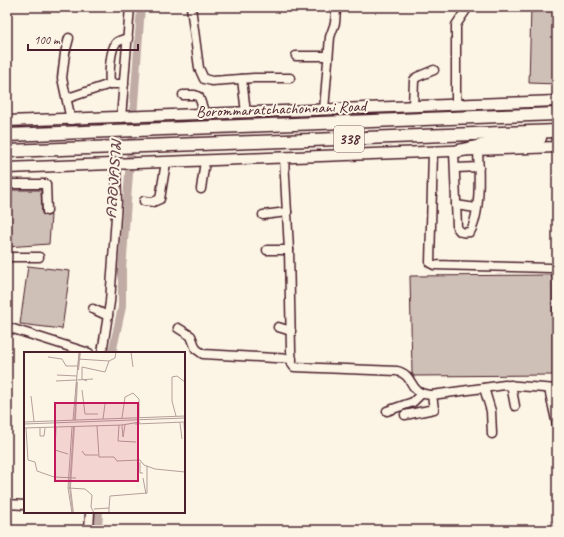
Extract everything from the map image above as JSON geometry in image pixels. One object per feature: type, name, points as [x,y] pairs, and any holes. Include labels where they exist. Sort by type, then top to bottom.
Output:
[{"type":"highway","points":[[474,117],[557,105]]},
{"type":"highway","name":"Borommaratchachonnani Road","points":[[7,135],[557,114]]},
{"type":"highway","name":"Borommaratchachonnani Road","points":[[7,151],[557,131]]},
{"type":"highway","points":[[456,151],[490,144],[557,135]]},
{"type":"main road","name":"338","points":[[7,121],[71,120],[557,101]]},
{"type":"main road","name":"338","points":[[7,168],[557,147]]},
{"type":"street","points":[[123,118],[130,7]]},
{"type":"street","points":[[191,7],[202,75],[204,79],[212,81],[290,78]]},
{"type":"street","points":[[456,105],[456,25],[468,7]]},
{"type":"street","points":[[324,110],[330,37],[335,23],[336,10]]},
{"type":"street","points":[[69,38],[62,78],[64,89],[68,98],[71,120]]},
{"type":"street","points":[[110,84],[110,69],[115,44],[119,40],[128,38]]},
{"type":"street","points":[[296,56],[328,56]]},
{"type":"street","points":[[413,106],[414,80],[417,77],[434,70]]},
{"type":"street","points":[[242,79],[246,113]]},
{"type":"street","points":[[68,98],[110,84],[124,84]]},
{"type":"street","points":[[183,95],[195,95],[199,97],[205,114]]},
{"type":"street","points":[[456,151],[457,227],[459,231],[464,233],[470,232],[473,226],[479,167],[478,150]]},
{"type":"street","points":[[433,152],[430,263],[434,265],[550,268]]},
{"type":"street","points":[[284,158],[289,250],[292,364],[297,368],[403,372],[420,395]]},
{"type":"street","points":[[201,188],[205,161]]},
{"type":"street","points":[[144,201],[154,202],[160,199],[166,162]]},
{"type":"street","points":[[102,352],[108,316],[117,202],[117,164]]},
{"type":"street","points":[[456,168],[479,167]]},
{"type":"street","points":[[7,184],[46,184],[47,211]]},
{"type":"street","points":[[456,205],[476,208]]},
{"type":"street","points":[[262,215],[287,212]]},
{"type":"street","points":[[267,250],[289,250]]},
{"type":"street","points":[[7,257],[39,258]]},
{"type":"street","points":[[93,308],[108,316]]},
{"type":"street","points":[[7,327],[86,352]]},
{"type":"street","points":[[278,327],[291,331]]},
{"type":"street","points":[[178,328],[191,336],[196,349],[203,354],[292,360]]},
{"type":"street","points":[[387,410],[413,402],[420,395],[432,395],[512,385],[553,389],[557,425]]},
{"type":"street","points":[[512,385],[515,406]]},
{"type":"street","points":[[484,388],[491,411],[492,434]]},
{"type":"street","points":[[405,414],[434,409],[432,395]]},
{"type":"street","points":[[7,504],[24,505]]},
{"type":"street","points":[[89,530],[90,513]]},
{"type":"building","points":[[531,7],[557,7],[557,84],[529,83]]},
{"type":"building","points":[[7,190],[41,190],[42,214],[47,216],[51,215],[49,244],[7,247]]},
{"type":"building","points":[[28,266],[70,271],[62,329],[20,324]]},
{"type":"building","points":[[552,275],[553,375],[414,376],[412,373],[410,276]]},
{"type":"waterway","name":"คลองคราม","points":[[112,352],[122,307],[122,270],[141,7]]},
{"type":"waterway","name":"คลองคราม","points":[[98,530],[99,513]]}]
